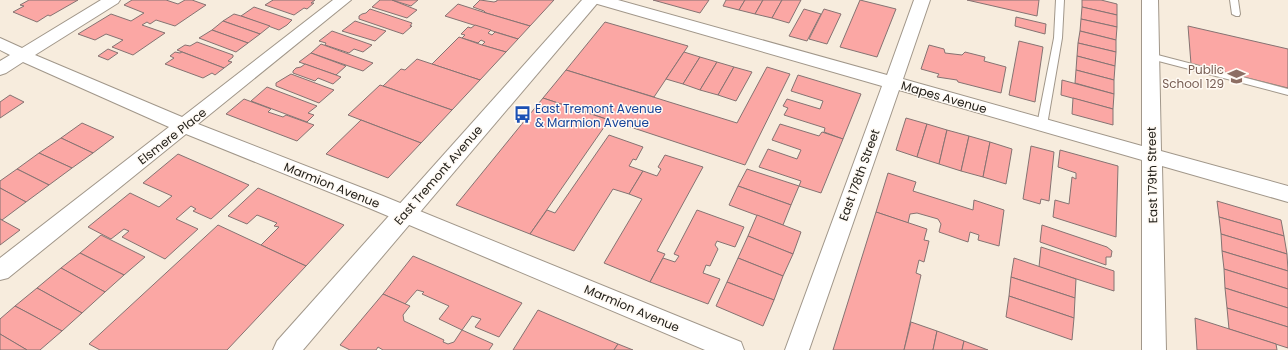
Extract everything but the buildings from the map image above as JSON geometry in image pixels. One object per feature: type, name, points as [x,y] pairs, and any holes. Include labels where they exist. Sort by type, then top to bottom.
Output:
[{"type":"main road","name":"East Tremont Avenue","points":[[286,350],[591,0]]},
{"type":"street","points":[[0,68],[112,0]]},
{"type":"street","name":"Elsmere Place","points":[[0,271],[343,0]]},
{"type":"street","name":"Mapes Avenue","points":[[600,0],[1288,194]]},
{"type":"street","name":"East 178th Street","points":[[797,350],[922,0]]},
{"type":"street","name":"East 179th Street","points":[[1150,0],[1154,350]]},
{"type":"street","name":"Marmion Avenue","points":[[0,43],[41,65],[184,126],[404,214],[732,350]]},
{"type":"lane","points":[[1042,125],[1058,38],[1060,0]]},
{"type":"lane","points":[[1234,0],[1236,14]]},
{"type":"lane","points":[[1150,56],[1288,92]]},
{"type":"place","name":"Public School 129","points":[[1237,76]]},
{"type":"place","name":"East Tremont Avenue & Marmion Avenue","points":[[522,115]]}]
